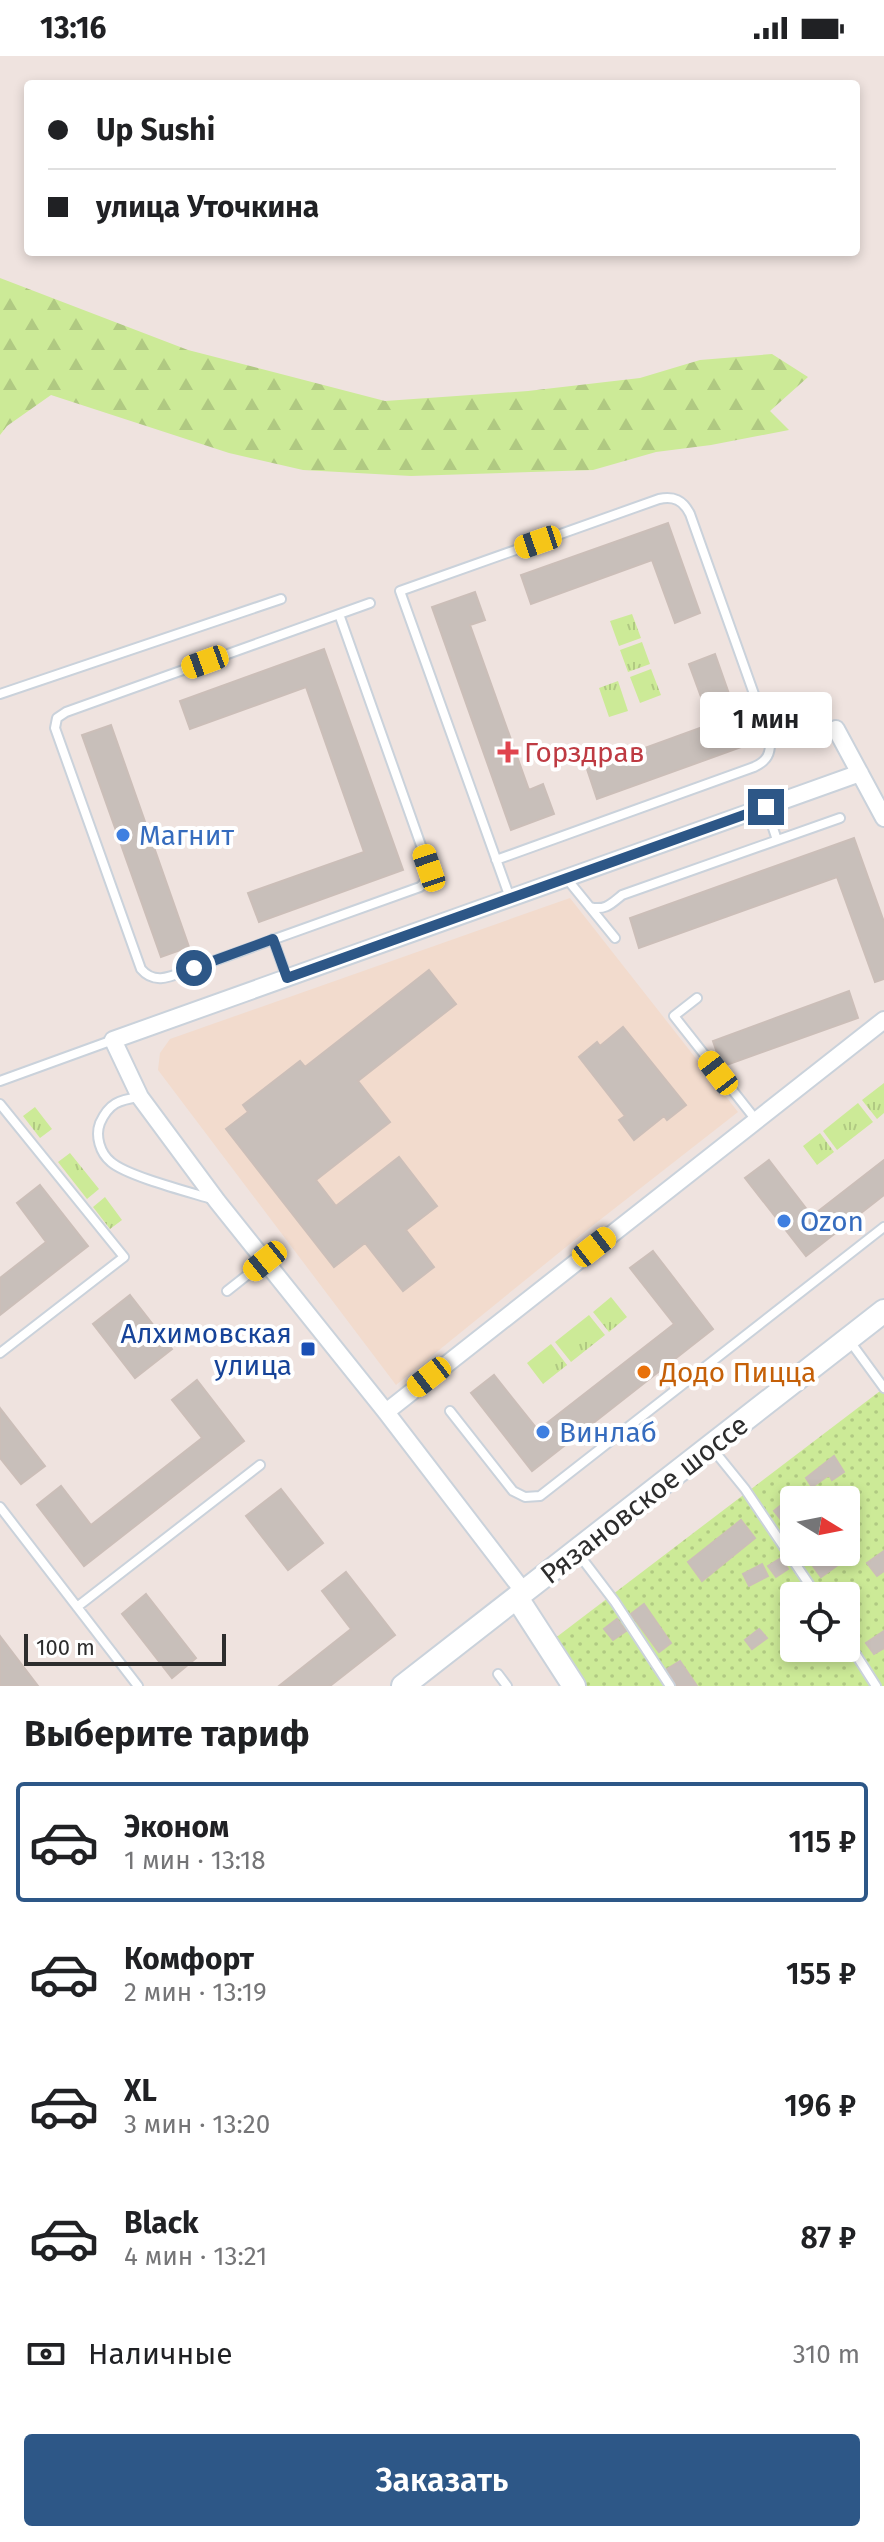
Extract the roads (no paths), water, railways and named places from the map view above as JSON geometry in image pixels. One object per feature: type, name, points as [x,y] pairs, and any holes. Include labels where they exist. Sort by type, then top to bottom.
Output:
[{"type":"main road","name":"Рязановское шоссе","points":[[403,1686],[884,1311]]},
{"type":"main road","points":[[520,1595],[574,1686]]},
{"type":"street","points":[[836,729],[884,818]]},
{"type":"street","points":[[520,1595],[386,1412],[217,1201],[140,1097],[113,1040],[860,773]]},
{"type":"street","points":[[386,1412],[884,1020]]},
{"type":"lane","points":[[496,860],[754,767],[763,763],[768,756],[770,739],[690,514],[681,501],[668,497],[659,499],[400,591],[496,860],[510,898]]},
{"type":"lane","points":[[0,694],[281,599]]},
{"type":"lane","points":[[339,614],[424,855],[429,875],[426,882],[420,887],[161,979],[144,974],[55,723],[66,712],[339,614],[370,603]]},
{"type":"lane","points":[[766,807],[777,840]]},
{"type":"lane","points":[[590,907],[600,910],[607,908],[622,895],[840,818]]},
{"type":"lane","points":[[567,878],[615,938]]},
{"type":"lane","points":[[273,939],[287,978]]},
{"type":"lane","points":[[697,998],[674,1016],[756,1120]]},
{"type":"lane","points":[[0,1081],[113,1040]]},
{"type":"lane","points":[[140,1097],[118,1100],[107,1109],[98,1128],[99,1145],[110,1162],[124,1170],[217,1201]]},
{"type":"lane","points":[[0,1104],[124,1257],[0,1353]]},
{"type":"lane","points":[[450,1411],[513,1491],[528,1497],[540,1496],[884,1227]]},
{"type":"lane","points":[[227,1291],[265,1261]]},
{"type":"lane","points":[[848,1339],[884,1388]]},
{"type":"lane","points":[[711,1447],[745,1489],[808,1582]]},
{"type":"lane","points":[[77,1607],[260,1465]]},
{"type":"lane","points":[[0,1507],[138,1686]]},
{"type":"lane","points":[[577,1552],[615,1602],[670,1686]]},
{"type":"lane","points":[[860,1661],[876,1686]]},
{"type":"lane","points":[[498,1674],[507,1686]]},
{"type":"place","name":"Горздрав","points":[[508,752]]},
{"type":"place","name":"Магнит","points":[[123,835]]},
{"type":"place","name":"Ozon","points":[[784,1221]]},
{"type":"place","name":"Алхимовская улица","points":[[308,1349]]},
{"type":"place","name":"Додо Пицца","points":[[644,1372]]},
{"type":"place","name":"Винлаб","points":[[543,1432]]}]
